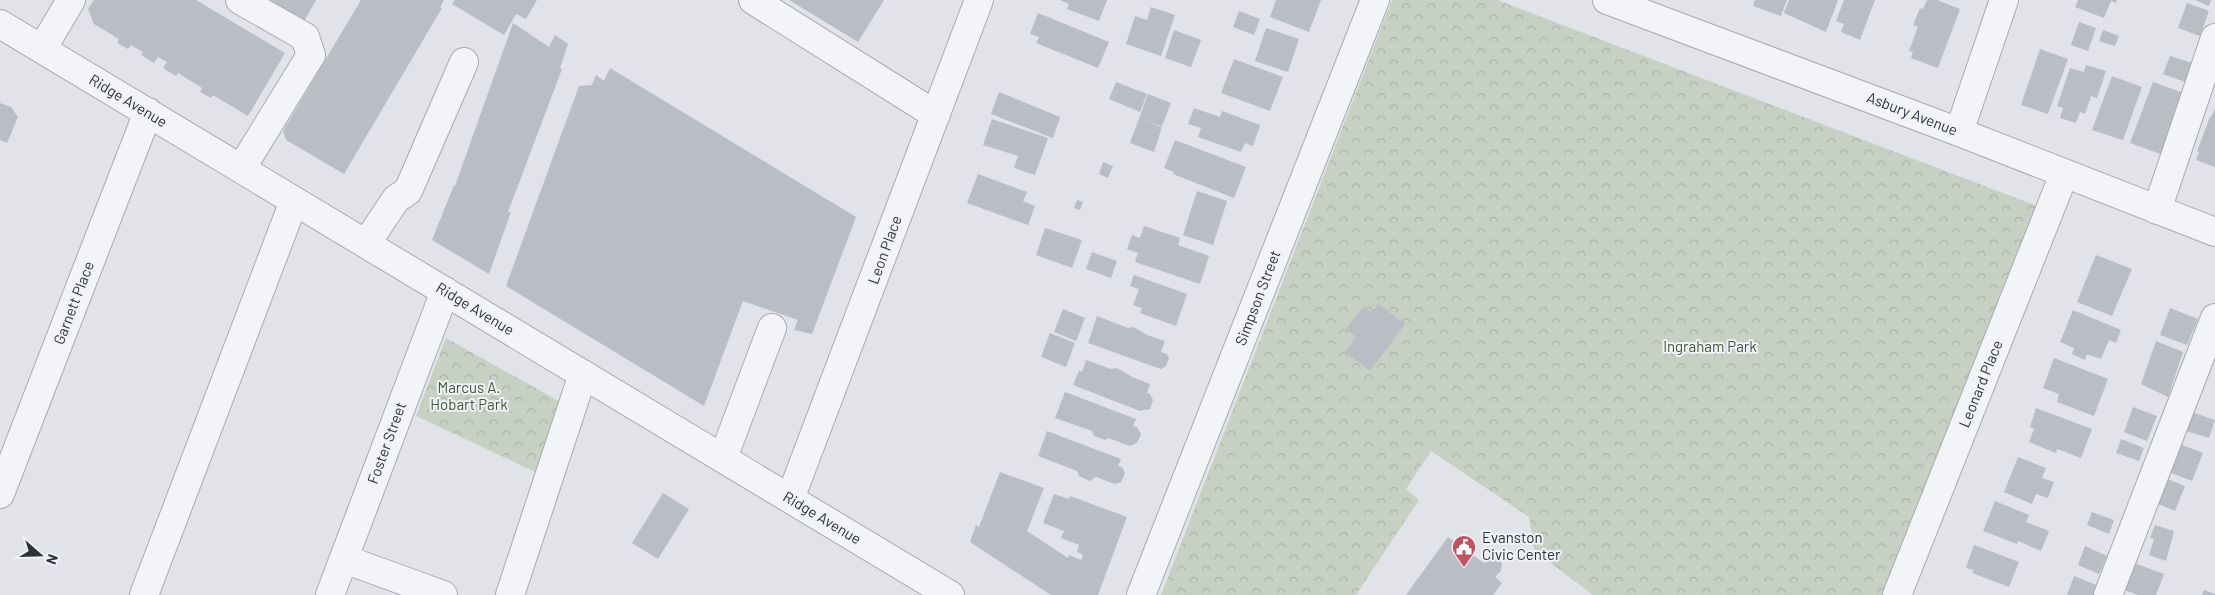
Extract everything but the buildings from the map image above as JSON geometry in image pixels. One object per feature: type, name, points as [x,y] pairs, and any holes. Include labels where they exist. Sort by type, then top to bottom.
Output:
[{"type":"street","points":[[42,49],[71,0]]},
{"type":"street","points":[[240,0],[305,37],[310,56],[241,169]]},
{"type":"street","points":[[753,0],[936,115]]},
{"type":"street","name":"Leon Place","points":[[790,499],[978,0]]},
{"type":"street","name":"Asbury Avenue","points":[[1608,0],[1959,132],[2215,232]]},
{"type":"street","points":[[1959,132],[2004,0]]},
{"type":"street","name":"Simpson Street","points":[[1141,595],[1374,3]]},
{"type":"street","name":"Ridge Avenue","points":[[0,24],[950,595]]},
{"type":"street","points":[[2157,210],[2215,38]]},
{"type":"street","points":[[366,244],[396,199],[408,191],[464,62]]},
{"type":"street","name":"Garnett Place","points":[[0,494],[148,112]]},
{"type":"street","name":"Leonard Place","points":[[1902,594],[2064,174]]},
{"type":"street","points":[[144,595],[294,200]]},
{"type":"street","name":"Foster Street","points":[[330,595],[444,291]]},
{"type":"street","points":[[2108,595],[2215,318]]},
{"type":"street","points":[[723,458],[772,328]]},
{"type":"street","points":[[510,595],[583,374]]},
{"type":"street","points":[[344,559],[443,595]]},
{"type":"green space","name":"Ingraham Park","points":[[1392,0],[1497,0],[2037,206],[1884,595],[1593,595],[1535,551],[1529,517],[1431,451],[1406,489],[1419,500],[1356,595],[1161,595]]},
{"type":"green space","name":"Marcus A. Hobart Park","points":[[446,338],[566,405],[544,476],[416,416]]},
{"type":"place","name":"Evanston Civic Center","points":[[1464,568]]}]
